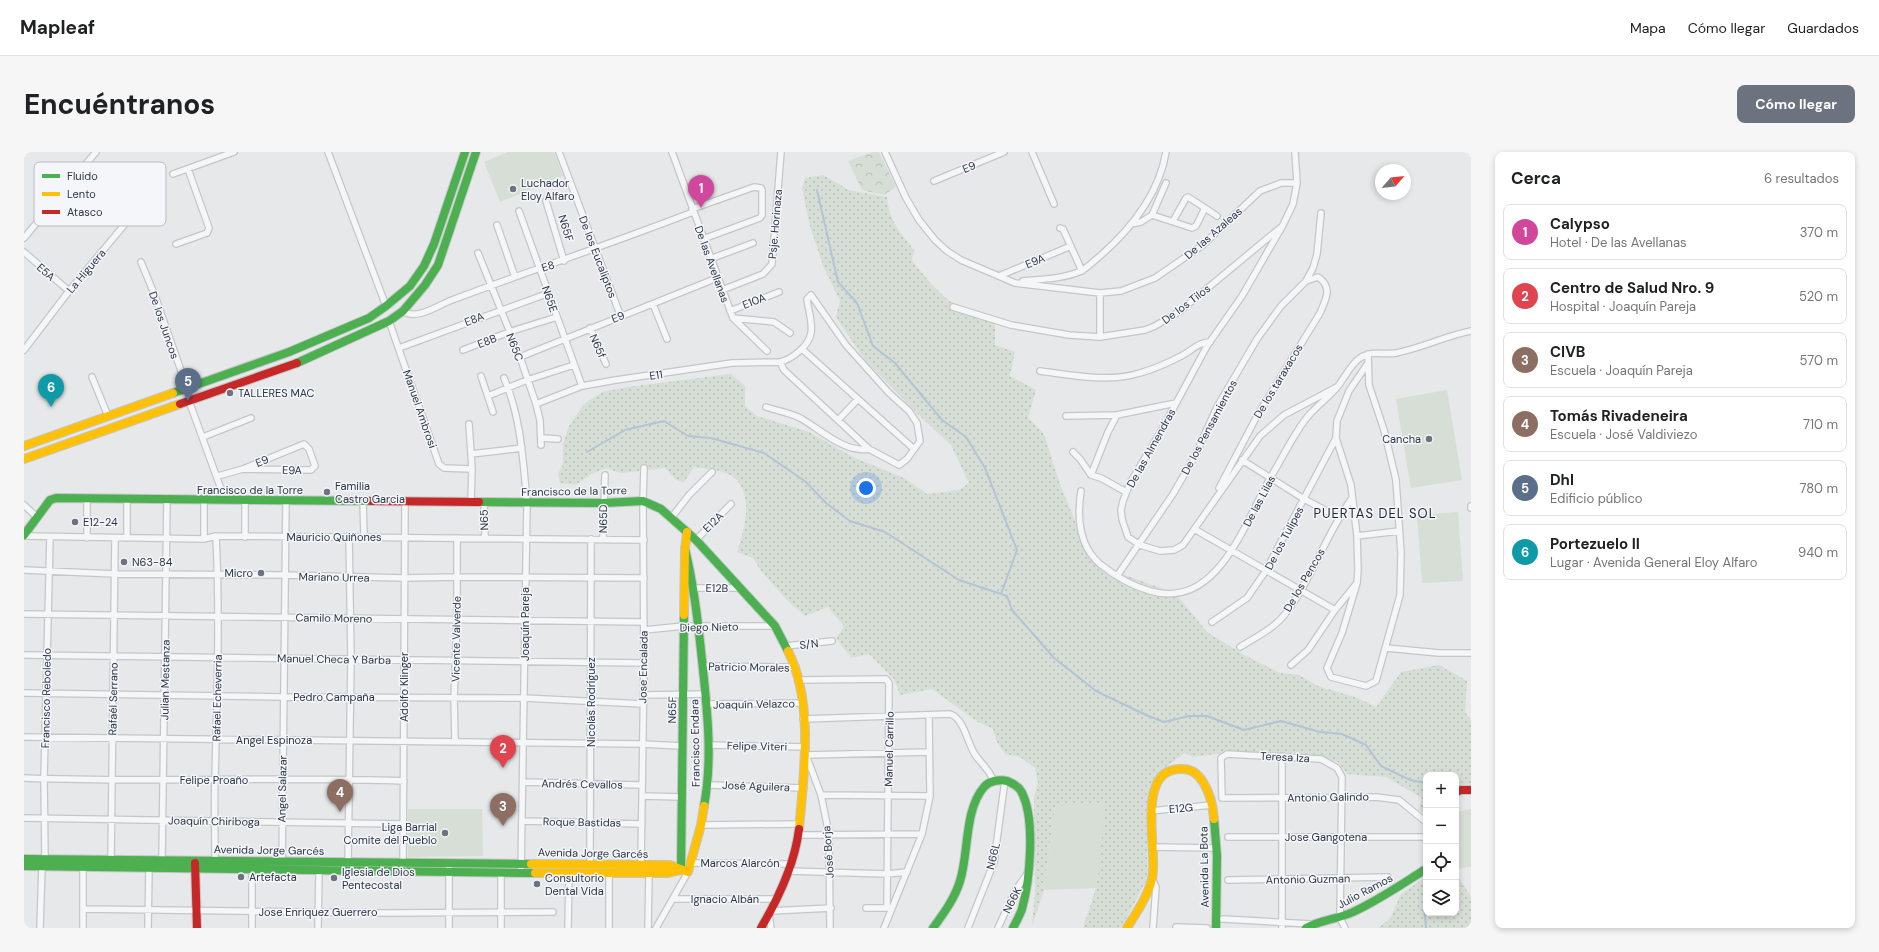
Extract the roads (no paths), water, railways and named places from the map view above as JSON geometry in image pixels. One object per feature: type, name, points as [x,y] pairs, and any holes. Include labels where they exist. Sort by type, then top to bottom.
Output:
[{"type":"street","points":[[88,162],[96,152]]},
{"type":"street","points":[[173,174],[234,152]]},
{"type":"street","points":[[328,152],[386,306]]},
{"type":"street","points":[[24,446],[289,352],[363,321],[386,306],[410,286],[424,266],[434,244],[465,152]]},
{"type":"street","points":[[24,459],[296,364],[389,321],[404,311],[438,266],[476,152]]},
{"type":"street","name":"De los Eucaliptos","points":[[559,152],[621,317]]},
{"type":"street","name":"De las Avellanas","points":[[672,152],[710,259],[733,318]]},
{"type":"street","name":"Psje. Horinaza","points":[[722,290],[763,274],[772,264],[780,152]]},
{"type":"street","points":[[885,152],[906,198],[934,240],[961,260],[1015,283],[1059,277],[1082,271],[1106,250],[1131,224],[1148,200],[1162,172],[1166,152]]},
{"type":"street","name":"E9","points":[[934,181],[1004,152]]},
{"type":"street","points":[[1032,152],[1054,204]]},
{"type":"street","name":"De las Almendras","points":[[1295,152],[1296,183],[1293,204],[1283,225],[1242,296],[1210,342],[1126,492],[1121,510],[1124,528],[1128,537],[1140,545],[1160,551],[1174,550],[1183,545],[1196,530],[1242,460],[1260,436],[1276,422],[1291,412],[1338,387]]},
{"type":"street","points":[[176,244],[207,233],[209,228],[188,168]]},
{"type":"street","points":[[1131,224],[1141,222],[1152,215],[1166,183]]},
{"type":"street","name":"De las Azaleas","points":[[1015,283],[1035,284],[1100,293],[1121,291],[1155,278],[1203,245],[1260,191],[1282,183],[1296,183]]},
{"type":"street","name":"E8","points":[[404,311],[408,314],[422,313],[490,286],[595,250],[754,186],[761,188],[763,199],[762,214],[760,218],[703,239]]},
{"type":"street","points":[[1173,221],[1188,197],[1217,216]]},
{"type":"street","name":"N65F","points":[[546,201],[564,261]]},
{"type":"street","points":[[1152,215],[1192,228],[1196,226],[1205,208]]},
{"type":"street","name":"N65E","points":[[519,211],[582,386]]},
{"type":"street","name":"De los Pensamientos","points":[[1117,576],[1140,545],[1173,494],[1195,456],[1217,407],[1257,339],[1281,306],[1306,281],[1313,268],[1317,254],[1321,212]]},
{"type":"street","points":[[497,225],[515,278]]},
{"type":"street","name":"De los Tilos","points":[[953,307],[1010,325],[1069,335],[1100,337],[1145,330],[1161,323],[1180,311],[1283,225]]},
{"type":"street","points":[[24,238],[34,226]]},
{"type":"street","name":"La Higuera","points":[[24,350],[69,291],[123,226]]},
{"type":"street","points":[[1060,228],[1071,246],[1082,271]]},
{"type":"street","points":[[710,259],[753,243]]},
{"type":"street","name":"E9A","points":[[999,276],[1071,246]]},
{"type":"street","name":"E5A","points":[[24,252],[69,291]]},
{"type":"street","name":"N65C","points":[[478,253],[490,286],[520,357],[536,404],[540,420],[541,445]]},
{"type":"street","name":"De los Juncos","points":[[140,262],[155,296],[187,388]]},
{"type":"street","name":"De los taraxacos","points":[[1215,500],[1226,474],[1257,416],[1320,313],[1327,296],[1328,288],[1325,282],[1318,277],[1306,281]]},
{"type":"street","name":"E9","points":[[520,357],[717,278]]},
{"type":"street","name":"E10A","points":[[730,311],[779,292]]},
{"type":"street","name":"E8A","points":[[399,348],[549,293]]},
{"type":"street","points":[[1100,293],[1100,337]]},
{"type":"street","points":[[810,295],[813,296],[846,345],[889,393],[911,414],[917,423],[920,440],[903,463],[899,465],[869,449],[839,419],[784,370],[780,362],[789,360],[802,349],[812,332],[807,298],[810,295]]},
{"type":"street","points":[[653,304],[667,339]]},
{"type":"street","name":"E8B","points":[[463,350],[509,332],[557,317]]},
{"type":"street","points":[[733,318],[774,322],[790,333]]},
{"type":"street","points":[[733,318],[767,351]]},
{"type":"street","name":"Manuel Ambrosi","points":[[389,321],[439,464],[444,468],[472,469]]},
{"type":"street","name":"N65f","points":[[590,328],[606,364]]},
{"type":"street","points":[[1368,363],[1349,391],[1337,421],[1336,438],[1351,485],[1357,536],[1357,583],[1342,633],[1328,663],[1327,672],[1331,676],[1366,686],[1376,681],[1400,595],[1401,553],[1396,480],[1384,430],[1370,389],[1368,354],[1390,354],[1404,351],[1471,331]]},
{"type":"street","points":[[24,338],[30,343]]},
{"type":"street","points":[[1040,371],[1091,378],[1127,376],[1155,368],[1182,356],[1200,343],[1210,342]]},
{"type":"street","points":[[802,349],[914,449]]},
{"type":"street","name":"De las Lilas","points":[[1081,491],[1079,519],[1087,548],[1092,556],[1117,576],[1141,588],[1166,594],[1180,593],[1198,587],[1218,570],[1232,550],[1271,478],[1304,422],[1338,387],[1358,359],[1368,354]]},
{"type":"street","name":"E11","points":[[536,404],[582,386],[732,363],[780,362]]},
{"type":"street","points":[[488,396],[527,380],[574,365]]},
{"type":"street","points":[[481,376],[493,412]]},
{"type":"street","points":[[92,377],[108,416]]},
{"type":"street","name":"Joaquín Pareja","points":[[504,378],[518,420],[527,503],[525,538],[525,662],[521,873]]},
{"type":"street","points":[[839,419],[858,399]]},
{"type":"street","points":[[189,401],[218,476],[225,500]]},
{"type":"street","points":[[1066,416],[1118,415],[1176,403]]},
{"type":"street","points":[[766,407],[801,418],[848,446],[860,450],[869,449]]},
{"type":"street","points":[[1091,475],[1108,432],[1118,415]]},
{"type":"street","points":[[203,437],[251,418]]},
{"type":"street","points":[[469,424],[472,469],[471,502]]},
{"type":"street","points":[[541,438],[558,439]]},
{"type":"street","name":"De los Tulipes","points":[[1212,622],[1247,598],[1265,572],[1336,438]]},
{"type":"street","name":"E9","points":[[218,476],[243,469],[301,445],[306,445]]},
{"type":"street","name":"E9A","points":[[243,469],[311,470],[314,468],[315,464],[306,445]]},
{"type":"street","points":[[471,454],[522,448]]},
{"type":"street","points":[[1073,452],[1091,475],[1101,478],[1126,492]]},
{"type":"street","points":[[1242,460],[1304,499],[1338,517]]},
{"type":"street","name":"Jose Encalada","points":[[641,865],[644,663],[644,468]]},
{"type":"street","points":[[672,517],[689,495],[712,472]]},
{"type":"street","name":"N65D","points":[[603,539],[605,475]]},
{"type":"street","name":"Francisco de la Torre","points":[[24,536],[44,507],[53,498],[527,503],[603,503],[643,501],[660,509],[672,517],[696,540],[775,626],[796,668],[799,680],[806,751],[804,788],[798,835],[789,867],[777,899],[761,928]]},
{"type":"street","name":"De los Pencos","points":[[1240,647],[1270,629],[1286,613],[1300,591],[1338,517],[1352,498]]},
{"type":"street","points":[[87,499],[87,538]]},
{"type":"street","points":[[126,499],[126,538]]},
{"type":"street","name":"Julian Mestanza","points":[[162,859],[167,500]]},
{"type":"street","points":[[204,500],[204,539]]},
{"type":"street","points":[[245,500],[245,537]]},
{"type":"street","name":"Angel Salazar","points":[[282,862],[286,501]]},
{"type":"street","points":[[363,501],[364,536]]},
{"type":"street","name":"Adolfo Klinger","points":[[403,867],[405,502]]},
{"type":"street","name":"N65","points":[[484,502],[485,538]]},
{"type":"street","name":"E12A","points":[[696,540],[731,504]]},
{"type":"street","points":[[24,506],[38,517]]},
{"type":"street","points":[[1196,530],[1232,550],[1265,572],[1335,610]]},
{"type":"street","points":[[1357,536],[1399,531]]},
{"type":"street","points":[[685,549],[687,532]]},
{"type":"street","name":"Mauricio Quiñones","points":[[24,536],[204,539],[216,536],[364,536],[644,540]]},
{"type":"street","name":"Rafael Echeverria","points":[[215,860],[214,780],[217,740],[218,616],[216,536]]},
{"type":"street","points":[[348,862],[351,659],[351,577],[349,536]]},
{"type":"street","name":"Francisco Reboledo","points":[[40,928],[44,863],[48,570],[50,537]]},
{"type":"street","name":"Rafaél Serrano","points":[[111,859],[115,538]]},
{"type":"street","name":"Vicente Valverde","points":[[455,741],[454,698],[457,620],[457,538]]},
{"type":"street","name":"Nicolás Rodríguez","points":[[590,864],[591,539]]},
{"type":"street","name":"N65F","points":[[684,871],[682,746],[685,549]]},
{"type":"street","name":"Francisco Endara","points":[[656,928],[673,899],[684,871],[690,863],[701,825],[708,785],[707,704],[697,626],[694,588],[685,549]]},
{"type":"street","name":"Mariano Urrea","points":[[24,570],[115,574],[284,575],[404,578],[644,578]]},
{"type":"street","points":[[1291,665],[1308,650],[1335,610],[1357,583]]},
{"type":"street","name":"E12B","points":[[694,588],[739,588]]},
{"type":"street","name":"Camilo Moreno","points":[[24,614],[644,622]]},
{"type":"street","name":"Diego Nieto","points":[[644,630],[684,626],[775,626]]},
{"type":"street","name":"S/N","points":[[786,646],[832,641]]},
{"type":"street","points":[[1386,648],[1439,653],[1471,653]]},
{"type":"street","name":"Manuel Checa Y Barba","points":[[24,655],[644,663]]},
{"type":"street","name":"Patricio Morales","points":[[702,666],[796,668]]},
{"type":"street","name":"Manuel Carrillo","points":[[799,680],[886,679],[890,687],[887,834],[887,874],[890,908],[884,928]]},
{"type":"street","name":"Pedro Campaña","points":[[24,693],[284,697],[524,698],[643,704]]},
{"type":"street","points":[[643,695],[706,694]]},
{"type":"street","name":"Joaquín Velazco","points":[[707,704],[802,703]]},
{"type":"street","points":[[803,719],[950,714],[957,718],[976,757],[989,770],[994,781]]},
{"type":"street","points":[[866,908],[890,908],[907,872],[922,834],[930,796],[929,715]]},
{"type":"street","name":"Angel Espinoza","points":[[24,737],[283,741],[404,740],[642,744]]},
{"type":"street","points":[[642,744],[682,746]]},
{"type":"street","name":"Felipe Viteri","points":[[708,745],[889,754],[929,752]]},
{"type":"street","name":"José Borja","points":[[806,751],[821,795],[829,834],[831,908],[830,928]]},
{"type":"street","name":"Teresa Iza","points":[[1222,798],[1221,758],[1227,754],[1321,758],[1337,768],[1342,777],[1341,798]]},
{"type":"street","points":[[1282,756],[1282,926]]},
{"type":"street","name":"Avenida La Bota","points":[[1152,878],[1150,811],[1154,790],[1161,777],[1173,769],[1189,769],[1201,778],[1208,792],[1212,805],[1216,848],[1216,928]]},
{"type":"street","name":"Felipe Proaño","points":[[24,778],[214,780],[349,778],[404,780]]},
{"type":"street","points":[[933,928],[946,911],[960,880],[972,814],[978,795],[984,785],[994,781],[1006,780],[1017,786],[1025,799],[1030,840],[1028,872],[1022,910],[1013,928]]},
{"type":"street","name":"N66L","points":[[968,928],[994,862],[1006,780]]},
{"type":"street","name":"Andrés Cevallos","points":[[523,782],[642,785]]},
{"type":"street","name":"José Aguilera","points":[[708,785],[804,788]]},
{"type":"street","points":[[1459,790],[1471,790]]},
{"type":"street","points":[[821,795],[930,796]]},
{"type":"street","points":[[642,796],[682,797]]},
{"type":"street","name":"Antonio Galindo","points":[[1222,798],[1376,797],[1399,800],[1423,820]]},
{"type":"street","points":[[1341,798],[1340,918],[1345,928]]},
{"type":"street","name":"E12G","points":[[1150,811],[1212,805]]},
{"type":"street","name":"Joaquín Chiriboga","points":[[24,818],[403,824]]},
{"type":"street","name":"Roque Bastidas","points":[[522,821],[642,824]]},
{"type":"street","points":[[701,825],[799,824]]},
{"type":"street","points":[[798,835],[922,834]]},
{"type":"street","name":"Jose Gangotena","points":[[1228,837],[1423,837]]},
{"type":"street","points":[[1152,847],[1216,848]]},
{"type":"street","name":"Avenida Jorge Garcés","points":[[24,859],[44,863],[83,867],[150,868],[195,864],[215,860],[348,862],[449,873],[668,874],[684,871]]},
{"type":"street","name":"Avenida Jorge Garcés","points":[[24,866],[44,863],[111,859],[162,859],[195,864],[252,869],[319,870],[403,867],[449,863],[521,863],[670,865],[684,871]]},
{"type":"street","points":[[448,928],[449,863]]},
{"type":"street","name":"Marcos Alarcón","points":[[690,863],[789,867],[830,872],[887,874],[907,872]]},
{"type":"street","points":[[195,864],[197,928]]},
{"type":"street","points":[[83,867],[83,928]]},
{"type":"street","points":[[148,928],[150,868]]},
{"type":"street","points":[[252,869],[252,928]]},
{"type":"street","points":[[318,928],[319,870]]},
{"type":"street","name":"Julio Ramos","points":[[1223,919],[1282,926],[1308,926],[1340,918],[1369,904],[1423,871]]},
{"type":"street","name":"N66K","points":[[998,928],[1015,891],[1028,872]]},
{"type":"street","points":[[501,873],[501,928]]},
{"type":"street","points":[[568,928],[569,873]]},
{"type":"street","points":[[609,928],[610,873]]},
{"type":"street","points":[[648,928],[649,874]]},
{"type":"street","name":"Antonio Guzman","points":[[1228,880],[1388,877]]},
{"type":"street","points":[[1127,928],[1136,913],[1152,878]]},
{"type":"street","points":[[1152,878],[1156,887],[1153,928]]},
{"type":"street","name":"Ignacio Albán","points":[[673,899],[777,899]]},
{"type":"street","points":[[770,928],[770,912],[831,908]]},
{"type":"street","name":"Jose Enriquez Guerrero","points":[[83,909],[252,912],[553,912]]},
{"type":"street","points":[[1176,927],[1208,928]]},
{"type":"waterway","points":[[817,190],[838,282],[857,303],[873,346],[895,363],[942,420],[966,437],[985,468],[1017,550],[1001,594]]},
{"type":"waterway","points":[[587,452],[625,430],[664,421],[688,436],[711,438],[764,453],[806,482],[826,503],[850,521],[885,532],[959,580],[1007,596],[1012,610],[1054,658],[1096,691],[1164,722],[1189,716],[1207,716],[1244,730],[1281,721],[1320,732],[1342,734],[1366,745],[1381,766],[1410,780],[1423,782]]},
{"type":"waterway","points":[[1425,916],[1426,928]]},
{"type":"place","name":"Luchador Eloy Alfaro","points":[[513,189]]},
{"type":"place","name":"Calypso","points":[[701,208]]},
{"type":"place","name":"TALLERES MAC","points":[[230,393]]},
{"type":"place","name":"Dhl","points":[[188,401]]},
{"type":"place","name":"Portezuelo II","points":[[51,407]]},
{"type":"place","name":"Cancha","points":[[1429,439]]},
{"type":"place","name":"Familia Castro Garcia","points":[[327,492]]},
{"type":"place","name":"E12-24","points":[[75,522]]},
{"type":"place","name":"N63-84","points":[[124,562]]},
{"type":"place","name":"Micro","points":[[261,573]]},
{"type":"place","name":"Centro de Salud Nro. 9","points":[[503,768]]},
{"type":"place","name":"Tomás Rivadeneira","points":[[340,812]]},
{"type":"place","name":"CIVB","points":[[503,826]]},
{"type":"place","name":"Liga Barrial Comite del Pueblo","points":[[445,833]]},
{"type":"place","name":"Artefacta","points":[[241,877]]},
{"type":"place","name":"Iglesia de Dios Pentecostal","points":[[334,878]]},
{"type":"place","name":"Consultorio Dental Vida","points":[[537,884]]},
{"type":"district","name":"PUERTAS DEL SOL","points":[[1375,513]]}]
